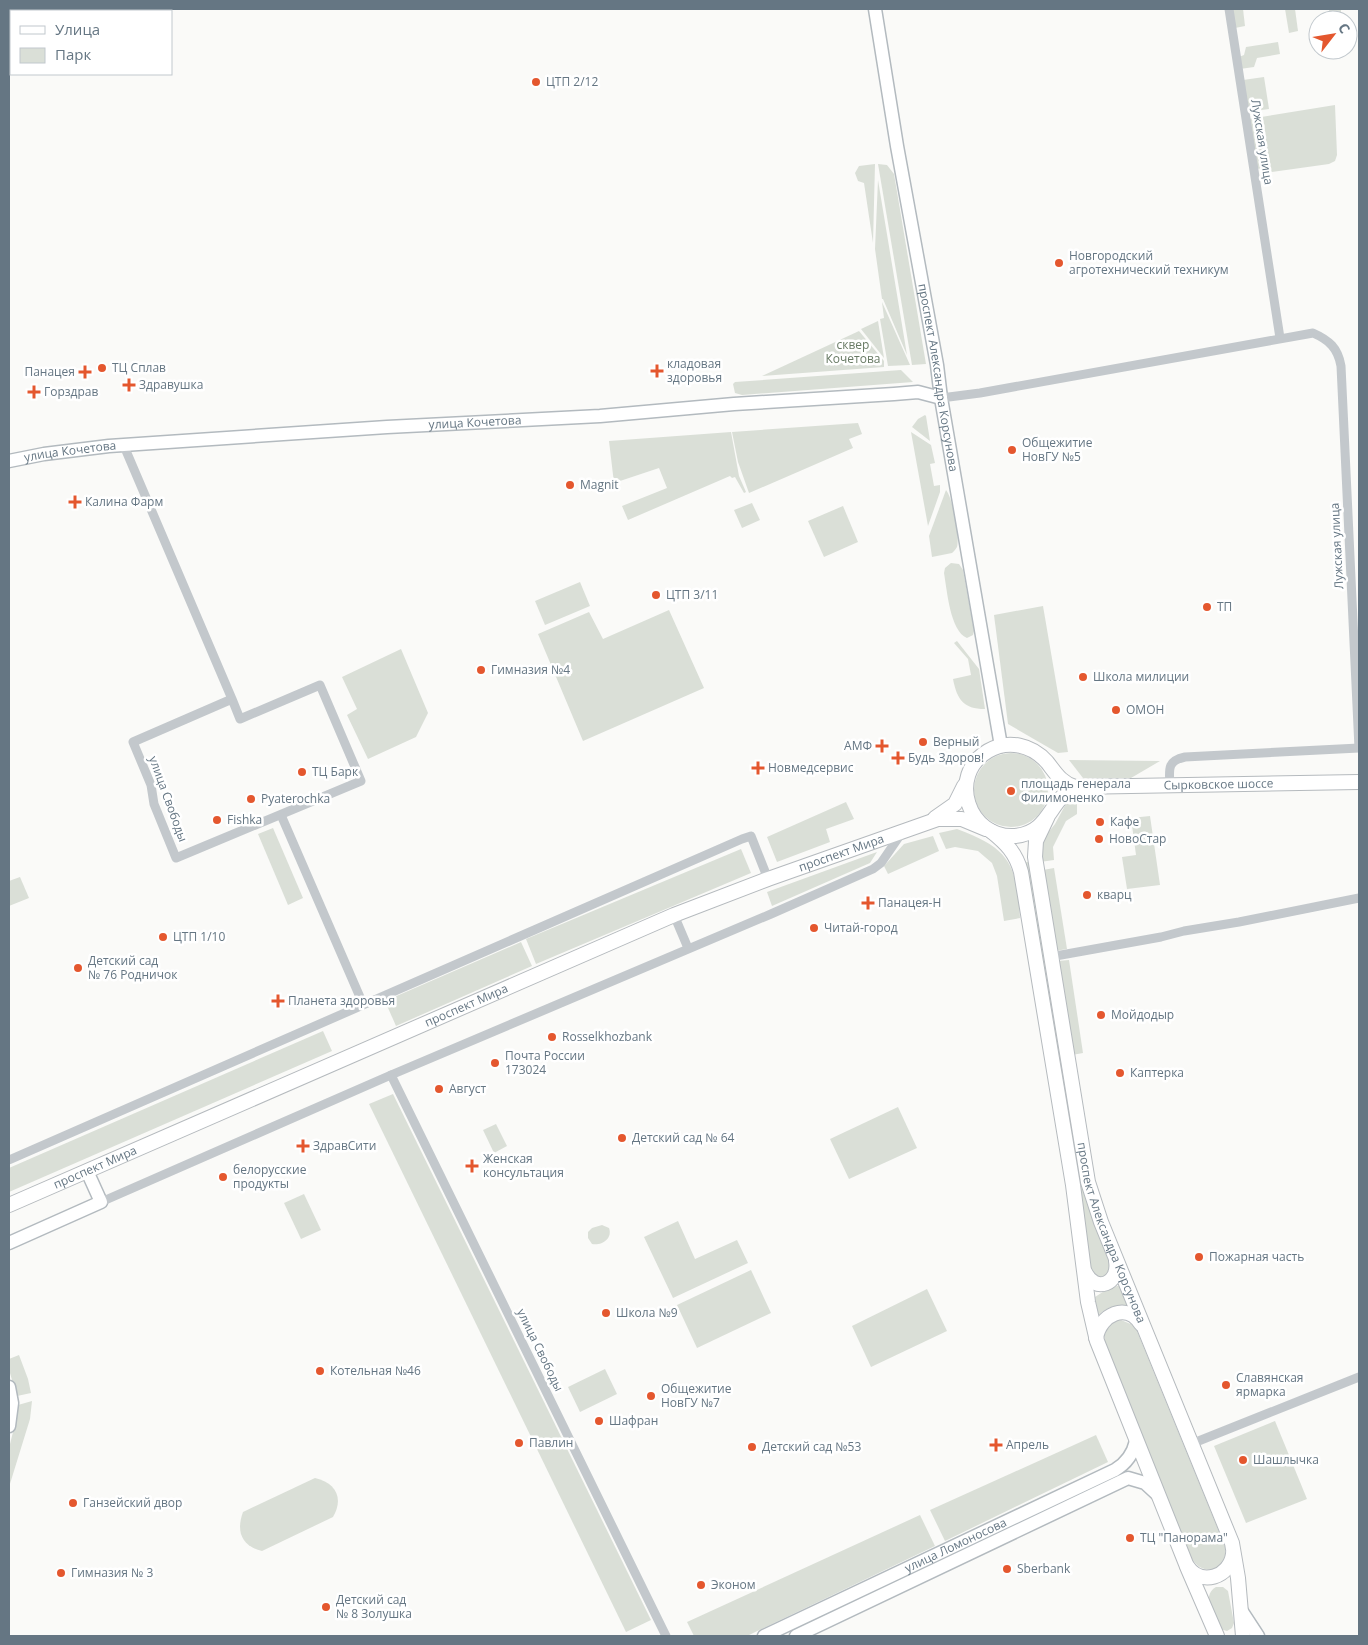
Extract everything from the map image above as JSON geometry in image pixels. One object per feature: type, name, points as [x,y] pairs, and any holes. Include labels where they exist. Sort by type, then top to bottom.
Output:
[{"type":"main road","name":"проспект Александра Корсунова","points":[[875,9],[1001,746]]},
{"type":"main road","name":"улица Кочетова","points":[[9,462],[53,453],[109,446],[387,426],[600,416],[734,404],[918,392],[941,398]]},
{"type":"main road","points":[[1018,745],[1033,750],[1046,760],[1066,784],[1079,788],[1067,792],[1041,825],[1026,834],[1008,836],[988,830],[974,817],[966,794],[967,778],[970,770],[980,757],[986,752],[1001,746],[1018,745]]},
{"type":"main road","points":[[1046,760],[1051,767],[1056,784],[1055,802],[1050,814]]},
{"type":"main road","name":"проспект Мира","points":[[9,1205],[674,914],[929,821],[944,813],[955,804],[967,778]]},
{"type":"main road","name":"Сырковское шоссе","points":[[1079,788],[1359,782]]},
{"type":"main road","name":"проспект Александра Корсунова","points":[[1050,814],[1038,834],[1035,847],[1050,957],[1088,1182],[1097,1213],[1233,1548],[1243,1636]]},
{"type":"main road","name":"проспект Мира","points":[[929,821],[946,818],[962,819],[988,830]]},
{"type":"main road","name":"проспект Александра Корсунова","points":[[988,830],[1002,840],[1012,852],[1020,872],[1073,1185],[1088,1302],[1097,1341],[1185,1562],[1217,1636]]},
{"type":"main road","points":[[9,1243],[101,1202],[87,1171]]},
{"type":"main road","points":[[1085,1272],[1087,1278],[1092,1282],[1098,1284],[1110,1281],[1117,1271],[1115,1256]]},
{"type":"main road","points":[[1097,1341],[1098,1327],[1112,1314],[1130,1314],[1143,1327]]},
{"type":"main road","points":[[9,1387],[12,1403],[9,1426]]},
{"type":"main road","points":[[1136,1441],[1131,1456],[1122,1465],[1129,1468],[1128,1478],[1145,1483],[1158,1495]]},
{"type":"main road","name":"улица Ломоносова","points":[[764,1636],[786,1632],[1122,1465]]},
{"type":"main road","name":"улица Ломоносова","points":[[796,1636],[1128,1478]]},
{"type":"main road","points":[[1185,1562],[1198,1576],[1208,1578],[1218,1576],[1232,1562],[1233,1548]]},
{"type":"main road","points":[[1202,1603],[1204,1593],[1208,1587],[1214,1582],[1222,1580],[1232,1587],[1241,1610],[1258,1636]]},
{"type":"street","name":"Лужская улица","points":[[1229,9],[1280,338],[1313,333],[1332,344],[1338,352],[1342,366],[1359,748]]},
{"type":"street","points":[[941,398],[998,390],[1280,338]]},
{"type":"street","name":"улица Свободы","points":[[124,446],[232,700],[240,719],[320,685],[360,781],[176,858],[154,804],[151,785],[133,742],[232,700]]},
{"type":"street","points":[[1170,786],[1170,766],[1174,761],[1185,757],[1359,748]]},
{"type":"street","points":[[281,814],[364,1004]]},
{"type":"street","points":[[101,1202],[391,1075],[873,869],[882,863],[904,830]]},
{"type":"street","points":[[9,1160],[751,836],[768,879]]},
{"type":"street","points":[[1050,957],[1359,898]]},
{"type":"street","points":[[674,914],[688,948]]},
{"type":"street","name":"улица Свободы","points":[[391,1075],[663,1635]]},
{"type":"street","points":[[1191,1444],[1359,1377]]},
{"type":"green space","points":[[1232,9],[1243,9],[1245,26],[1235,28]]},
{"type":"green space","points":[[1285,9],[1295,9],[1298,31],[1289,33]]},
{"type":"green space","points":[[1278,42],[1280,54],[1257,58],[1254,67],[1240,69],[1239,57],[1244,55],[1246,47]]},
{"type":"green space","points":[[1264,77],[1269,109],[1247,112],[1243,80]]},
{"type":"green space","points":[[1335,105],[1337,155],[1335,161],[1329,164],[1265,173],[1264,168],[1256,169],[1249,119]]},
{"type":"green space","points":[[875,164],[873,243],[864,183],[858,181],[855,173],[859,166]]},
{"type":"green space","points":[[878,164],[887,165],[894,174],[926,364],[912,365]]},
{"type":"green space","points":[[878,180],[907,355],[882,299],[875,249]]},
{"type":"green space","points":[[882,302],[910,365],[888,366],[880,319],[884,318]]},
{"type":"green space","points":[[878,321],[884,358],[861,329]]},
{"type":"green space","name":"сквер Кочетова","points":[[859,331],[884,361],[884,367],[762,376]]},
{"type":"green space","points":[[901,370],[913,382],[742,395],[735,393],[733,384],[735,382]]},
{"type":"green space","points":[[925,415],[930,441],[912,427],[918,419]]},
{"type":"green space","points":[[858,423],[862,434],[849,439],[853,448],[749,493],[738,462],[732,432]]},
{"type":"green space","points":[[731,432],[739,476],[746,492],[744,493],[735,477],[732,478],[730,476],[628,520],[622,506],[667,488],[659,468],[614,483],[609,441]]},
{"type":"green space","points":[[911,432],[931,445],[935,463],[930,464],[934,486],[940,485],[940,492],[928,526]]},
{"type":"green space","points":[[946,490],[955,518],[958,535],[957,547],[952,553],[932,557],[929,536]]},
{"type":"green space","points":[[752,503],[760,520],[742,528],[734,510]]},
{"type":"green space","points":[[843,506],[858,542],[824,557],[808,521]]},
{"type":"green space","points":[[951,563],[959,564],[963,570],[974,631],[973,635],[967,638],[961,634],[950,609],[944,573],[945,568]]},
{"type":"green space","points":[[580,582],[590,606],[545,625],[535,601]]},
{"type":"green space","points":[[1043,606],[1068,752],[1058,753],[1008,724],[994,615]]},
{"type":"green space","points":[[669,610],[704,688],[583,741],[538,634],[589,612],[603,639]]},
{"type":"green space","points":[[957,641],[979,669],[985,709],[977,709],[966,705],[959,697],[953,679],[971,675],[968,659],[954,643]]},
{"type":"green space","points":[[401,649],[428,713],[416,737],[368,759],[347,715],[357,709],[342,677]]},
{"type":"green space","points":[[1011,753],[1032,759],[1042,769],[1048,790],[1042,811],[1032,821],[1011,827],[990,821],[980,811],[974,790],[980,769],[990,759]]},
{"type":"green space","points":[[1069,760],[1160,761],[1131,778],[1083,778]]},
{"type":"green space","points":[[1077,801],[1077,814],[1066,821],[1053,847],[1054,860],[1040,862],[1039,844],[1055,824],[1067,802]]},
{"type":"green space","points":[[846,802],[854,819],[826,829],[830,842],[777,862],[767,837]]},
{"type":"green space","points":[[1150,816],[1160,885],[1127,889],[1122,857],[1136,855],[1131,818]]},
{"type":"green space","points":[[273,828],[303,898],[288,905],[258,834]]},
{"type":"green space","points":[[957,829],[988,843],[1007,860],[1016,884],[1020,918],[1004,921],[997,876],[992,863],[978,851],[955,847],[946,849],[939,833]]},
{"type":"green space","points":[[933,836],[939,851],[888,874],[884,866],[904,844]]},
{"type":"green space","points":[[741,849],[751,873],[536,964],[526,939]]},
{"type":"green space","points":[[877,852],[870,863],[772,906],[767,892]]},
{"type":"green space","points":[[1031,861],[1086,1196],[1094,1224],[1112,1270],[1103,1279],[1091,1275],[1024,863]]},
{"type":"green space","points":[[1054,868],[1067,949],[1055,951],[1043,870]]},
{"type":"green space","points":[[20,877],[29,898],[9,906],[9,881]]},
{"type":"green space","points":[[521,942],[532,966],[396,1026],[385,1001]]},
{"type":"green space","points":[[1069,960],[1083,1053],[1072,1055],[1058,961]]},
{"type":"green space","points":[[323,1031],[332,1051],[9,1192],[9,1168]]},
{"type":"green space","points":[[393,1094],[651,1620],[626,1632],[369,1104]]},
{"type":"green space","points":[[898,1107],[917,1148],[849,1179],[830,1139]]},
{"type":"green space","points":[[496,1124],[507,1146],[494,1153],[483,1130]]},
{"type":"green space","points":[[304,1194],[321,1230],[301,1239],[284,1203]]},
{"type":"green space","points":[[678,1221],[695,1259],[737,1240],[748,1263],[673,1298],[644,1237]]},
{"type":"green space","points":[[602,1225],[609,1228],[608,1238],[602,1243],[592,1244],[588,1238],[588,1232],[592,1228]]},
{"type":"green space","points":[[751,1270],[771,1313],[697,1348],[677,1305]]},
{"type":"green space","points":[[1120,1285],[1129,1307],[1112,1306],[1098,1315],[1095,1297],[1106,1290]]},
{"type":"green space","points":[[927,1289],[947,1331],[871,1367],[852,1326]]},
{"type":"green space","points":[[1121,1320],[1133,1325],[1137,1331],[1225,1546],[1223,1561],[1215,1569],[1203,1569],[1192,1559],[1105,1343],[1107,1328]]},
{"type":"green space","points":[[19,1355],[31,1393],[17,1396],[9,1370],[9,1359]]},
{"type":"green space","points":[[605,1369],[617,1394],[580,1412],[568,1387]]},
{"type":"green space","points":[[32,1401],[30,1419],[9,1487],[9,1448],[18,1405]]},
{"type":"green space","points":[[1275,1421],[1307,1499],[1246,1523],[1214,1446]]},
{"type":"green space","points":[[1096,1435],[1108,1462],[945,1541],[930,1510]]},
{"type":"green space","points":[[1123,1470],[1126,1475],[796,1631],[794,1627]]},
{"type":"green space","points":[[315,1478],[328,1484],[336,1492],[338,1504],[333,1517],[262,1551],[255,1549],[245,1541],[240,1531],[243,1512]]},
{"type":"green space","points":[[920,1515],[935,1546],[747,1636],[694,1636],[687,1622]]},
{"type":"green space","points":[[1216,1587],[1223,1587],[1228,1591],[1234,1623],[1232,1628],[1227,1631],[1220,1629],[1210,1607],[1209,1596]]},
{"type":"place","name":"ЦТП 2/12","points":[[536,82]]},
{"type":"place","name":"Новгородский агротехнический техникум","points":[[1059,263]]},
{"type":"place","name":"ТЦ Сплав","points":[[102,368]]},
{"type":"place","name":"кладовая здоровья","points":[[657,371]]},
{"type":"place","name":"Панацея","points":[[85,372]]},
{"type":"place","name":"Здравушка","points":[[129,385]]},
{"type":"place","name":"Горздрав","points":[[34,392]]},
{"type":"place","name":"Общежитие НовГУ №5","points":[[1012,450]]},
{"type":"place","name":"Magnit","points":[[570,485]]},
{"type":"place","name":"Калина Фарм","points":[[75,502]]},
{"type":"place","name":"ЦТП 3/11","points":[[656,595]]},
{"type":"place","name":"ТП","points":[[1207,607]]},
{"type":"place","name":"Гимназия №4","points":[[481,670]]},
{"type":"place","name":"Школа милиции","points":[[1083,677]]},
{"type":"place","name":"ОМОН","points":[[1116,710]]},
{"type":"place","name":"Верный","points":[[923,742]]},
{"type":"place","name":"АМФ","points":[[882,746]]},
{"type":"place","name":"Будь Здоров!","points":[[898,758]]},
{"type":"place","name":"Новмедсервис","points":[[758,768]]},
{"type":"place","name":"ТЦ Барк","points":[[302,772]]},
{"type":"place","name":"площадь генерала Филимоненко","points":[[1011,791]]},
{"type":"place","name":"Pyaterochka","points":[[251,799]]},
{"type":"place","name":"Fishka","points":[[217,820]]},
{"type":"place","name":"Кафе","points":[[1100,822]]},
{"type":"place","name":"НовоСтар","points":[[1099,839]]},
{"type":"place","name":"кварц","points":[[1087,895]]},
{"type":"place","name":"Панацея-Н","points":[[868,903]]},
{"type":"place","name":"Читай-город","points":[[814,928]]},
{"type":"place","name":"ЦТП 1/10","points":[[163,937]]},
{"type":"place","name":"Детский сад № 76 Родничок","points":[[78,968]]},
{"type":"place","name":"Планета здоровья","points":[[278,1001]]},
{"type":"place","name":"Мойдодыр","points":[[1101,1015]]},
{"type":"place","name":"Rosselkhozbank","points":[[552,1037]]},
{"type":"place","name":"Почта России 173024","points":[[495,1063]]},
{"type":"place","name":"Каптерка","points":[[1120,1073]]},
{"type":"place","name":"Август","points":[[439,1089]]},
{"type":"place","name":"Детский сад № 64","points":[[622,1138]]},
{"type":"place","name":"ЗдравСити","points":[[303,1146]]},
{"type":"place","name":"Женская консультация","points":[[472,1166]]},
{"type":"place","name":"белорусские продукты","points":[[223,1177]]},
{"type":"place","name":"Пожарная часть","points":[[1199,1257]]},
{"type":"place","name":"Школа №9","points":[[606,1313]]},
{"type":"place","name":"Котельная №46","points":[[320,1371]]},
{"type":"place","name":"Славянская ярмарка","points":[[1226,1385]]},
{"type":"place","name":"Общежитие НовГУ №7","points":[[651,1396]]},
{"type":"place","name":"Шафран","points":[[599,1421]]},
{"type":"place","name":"Павлин","points":[[519,1443]]},
{"type":"place","name":"Апрель","points":[[996,1445]]},
{"type":"place","name":"Детский сад №53","points":[[752,1447]]},
{"type":"place","name":"Шашлычка","points":[[1243,1460]]},
{"type":"place","name":"Ганзейский двор","points":[[73,1503]]},
{"type":"place","name":"ТЦ \"Панорама\"","points":[[1130,1538]]},
{"type":"place","name":"Sberbank","points":[[1007,1569]]},
{"type":"place","name":"Гимназия № 3","points":[[61,1573]]},
{"type":"place","name":"Эконом","points":[[701,1585]]},
{"type":"place","name":"Детский сад № 8 Золушка","points":[[326,1607]]}]
